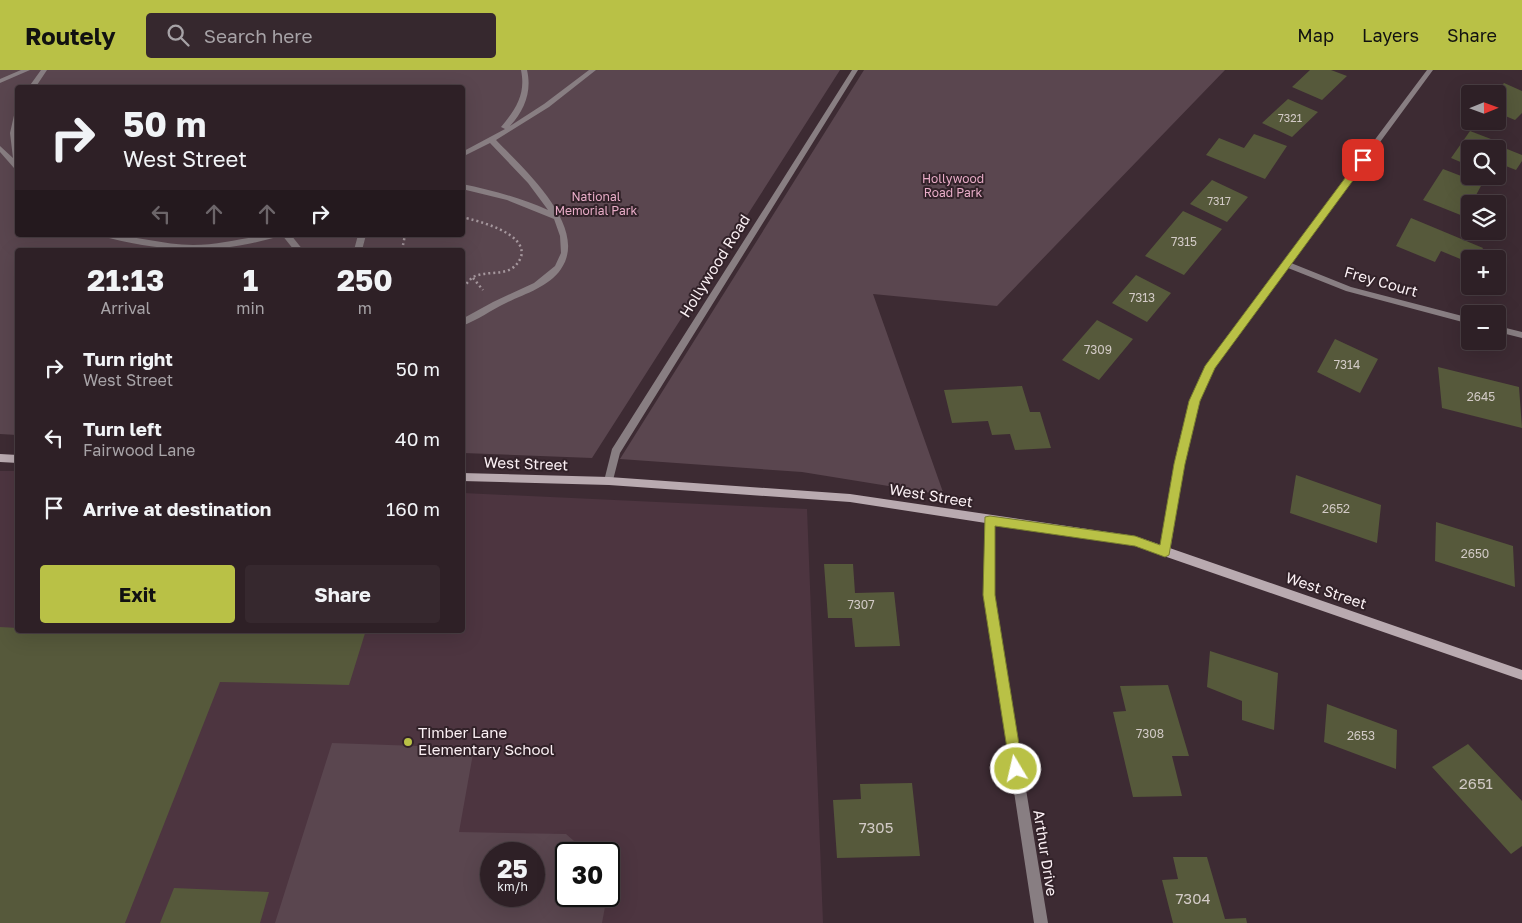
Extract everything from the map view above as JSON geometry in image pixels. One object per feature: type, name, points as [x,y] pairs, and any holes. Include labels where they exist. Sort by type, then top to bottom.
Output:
[{"type":"main road","points":[[0,458],[15,459]]},
{"type":"main road","name":"West Street","points":[[465,477],[609,481],[850,498],[990,521],[1135,541],[1522,674]]},
{"type":"street","points":[[0,81],[28,70]]},
{"type":"street","points":[[32,85],[44,70]]},
{"type":"street","points":[[491,140],[509,123],[521,106],[526,91],[524,70]]},
{"type":"street","points":[[465,153],[491,140],[562,95],[593,70]]},
{"type":"street","name":"Hollywood Road","points":[[609,481],[615,452],[855,70]]},
{"type":"street","points":[[1165,552],[1179,464],[1195,401],[1210,366],[1430,70]]},
{"type":"street","points":[[15,128],[15,141]]},
{"type":"street","points":[[465,321],[544,280],[559,268],[564,256],[566,242],[558,217],[542,194],[491,140]]},
{"type":"street","points":[[0,148],[15,162]]},
{"type":"street","points":[[465,187],[494,192],[526,202],[558,217]]},
{"type":"street","points":[[117,237],[143,244],[174,248]]},
{"type":"street","points":[[213,248],[265,237]]},
{"type":"street","points":[[288,237],[297,248]]},
{"type":"street","name":"Frey Court","points":[[1286,264],[1349,289],[1461,319]]},
{"type":"street","points":[[1506,330],[1522,335]]},
{"type":"street","name":"Arthur Drive","points":[[990,521],[989,595],[1040,923]]},
{"type":"path","points":[[465,218],[498,228],[515,240],[522,252],[520,261],[507,271],[472,278],[465,285]]},
{"type":"path","points":[[472,278],[479,286]]},
{"type":"shaded area","name":"Timber Lane Elementary School","points":[[0,471],[15,471],[15,633],[465,633],[465,493],[807,509],[823,923],[0,923]]},
{"type":"green space","name":"National Memorial Park","points":[[0,70],[840,70],[592,458],[465,453],[465,248],[15,248],[15,435],[0,434]]},
{"type":"green space","name":"Hollywood Road Park","points":[[864,70],[1225,70],[997,306],[873,294],[944,495],[802,472],[620,459]]},
{"type":"green space","points":[[332,743],[474,748],[459,832],[566,834],[575,842],[555,842],[555,907],[605,907],[602,923],[275,923]]},
{"type":"building","points":[[1310,70],[1331,70],[1347,76],[1322,100],[1292,87]]},
{"type":"building","points":[[1504,83],[1522,91],[1522,113],[1515,120],[1506,116],[1506,85],[1502,85]]},
{"type":"building","points":[[1288,99],[1318,112],[1292,137],[1262,123]]},
{"type":"building","points":[[1470,131],[1494,140],[1464,140]]},
{"type":"building","points":[[1254,134],[1287,146],[1265,179],[1206,155],[1219,138],[1244,148]]},
{"type":"building","points":[[1461,144],[1461,162],[1451,158]]},
{"type":"building","points":[[1506,149],[1522,155],[1522,161],[1516,170],[1506,166]]},
{"type":"building","points":[[1443,169],[1461,176],[1461,185],[1481,185],[1476,195],[1461,195],[1461,215],[1423,200]]},
{"type":"building","points":[[1212,180],[1248,197],[1227,222],[1190,204]]},
{"type":"building","points":[[1183,211],[1222,229],[1184,275],[1145,256]]},
{"type":"building","points":[[1411,218],[1483,248],[1482,250],[1461,250],[1461,259],[1441,251],[1435,262],[1396,246]]},
{"type":"building","points":[[1136,275],[1171,293],[1147,322],[1112,303]]},
{"type":"building","points":[[1097,320],[1133,339],[1099,380],[1062,360]]},
{"type":"building","points":[[1335,339],[1378,359],[1360,393],[1317,372]]},
{"type":"building","points":[[1438,367],[1519,387],[1522,428],[1442,408]]},
{"type":"building","points":[[1022,386],[1030,412],[1040,412],[1051,448],[1015,450],[1010,434],[992,435],[988,421],[952,423],[944,390]]},
{"type":"building","points":[[1296,475],[1381,505],[1377,543],[1290,513]]},
{"type":"building","points":[[1436,522],[1513,546],[1515,587],[1435,561]]},
{"type":"building","points":[[824,564],[853,564],[855,593],[894,592],[900,646],[855,647],[852,618],[828,618]]},
{"type":"building","points":[[0,627],[15,628],[15,633],[365,633],[349,685],[220,682],[125,923],[0,923]]},
{"type":"building","points":[[1210,651],[1278,673],[1274,730],[1242,720],[1242,701],[1207,687]]},
{"type":"building","points":[[1168,685],[1189,756],[1172,756],[1182,796],[1133,797],[1113,712],[1126,711],[1120,686]]},
{"type":"building","points":[[1327,704],[1397,730],[1396,769],[1324,742]]},
{"type":"building","points":[[1468,744],[1522,801],[1522,846],[1511,854],[1432,767]]},
{"type":"building","points":[[912,783],[920,856],[837,858],[833,800],[861,799],[860,784]]},
{"type":"building","points":[[1173,857],[1207,857],[1225,919],[1246,918],[1247,923],[1173,923],[1162,880],[1178,879]]},
{"type":"building","points":[[174,888],[269,892],[260,923],[160,923]]},
{"type":"place","name":"Timber Lane Elementary School","points":[[408,742]]},
{"type":"route","points":[[1016,769],[989,595],[990,521],[1135,541],[1165,552],[1179,464],[1195,401],[1210,366],[1363,160]]}]
